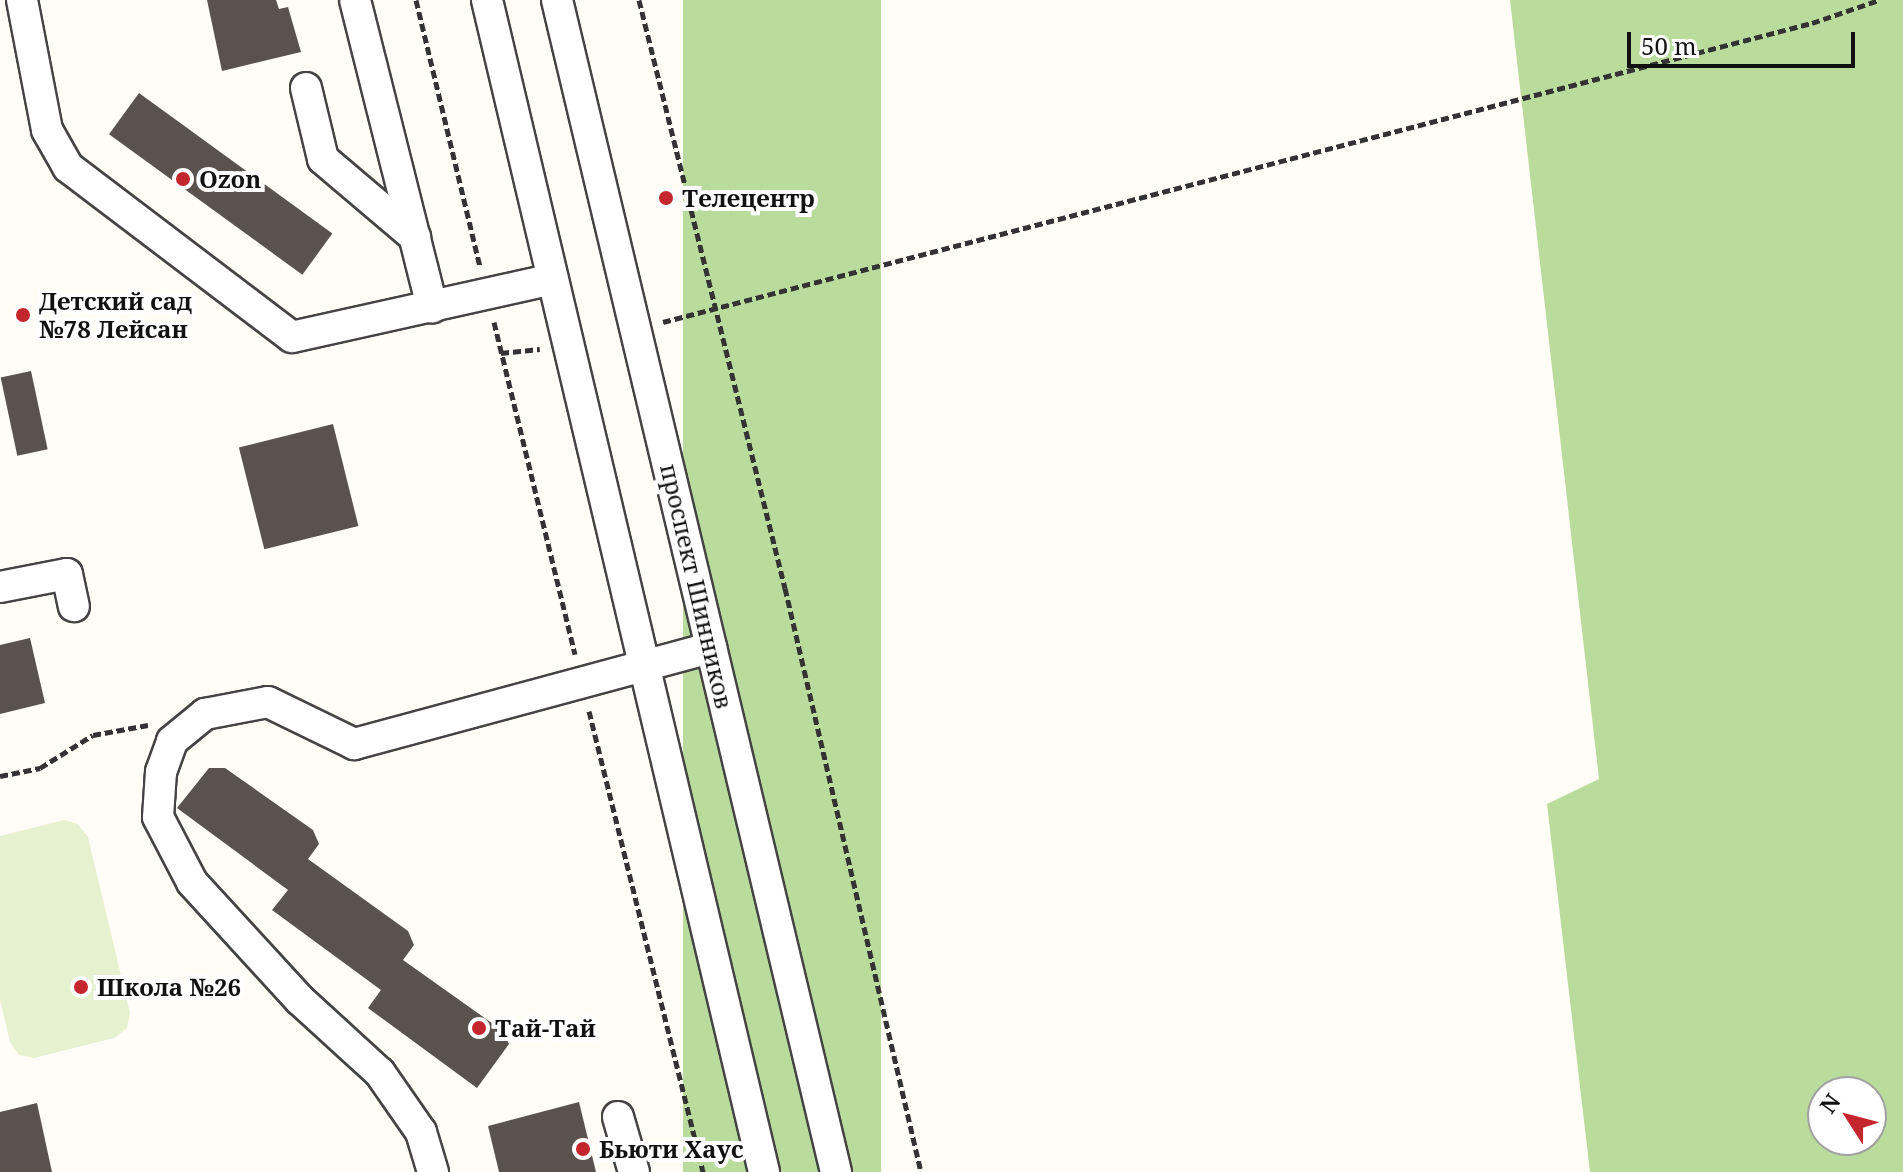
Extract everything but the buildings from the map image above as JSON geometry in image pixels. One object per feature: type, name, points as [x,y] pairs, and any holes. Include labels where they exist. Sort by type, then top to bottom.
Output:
[{"type":"street","points":[[22,0],[47,130],[68,167],[292,337],[553,279]]},
{"type":"street","points":[[355,0],[432,307]]},
{"type":"street","points":[[487,0],[764,1172]]},
{"type":"street","name":"проспект Шинников","points":[[557,0],[836,1172]]},
{"type":"street","points":[[306,88],[323,159],[415,237]]},
{"type":"street","points":[[0,587],[67,574],[74,606]]},
{"type":"street","points":[[433,1172],[421,1132],[380,1073],[237,935],[192,882],[158,817],[161,772],[172,741],[205,714],[268,702],[354,744],[711,648]]},
{"type":"street","points":[[618,1117],[634,1172]]},
{"type":"path","points":[[416,0],[703,1172]]},
{"type":"path","points":[[639,0],[921,1172]]},
{"type":"path","points":[[636,329],[1812,23],[1879,0]]},
{"type":"path","points":[[501,353],[568,346]]},
{"type":"path","points":[[0,776],[40,768],[93,735],[205,714]]},
{"type":"green space","points":[[683,0],[881,0],[881,1172],[683,1172]]},
{"type":"green space","points":[[1510,0],[1903,0],[1903,1172],[1590,1172],[1547,804],[1599,779]]},
{"type":"green space","points":[[64,820],[78,824],[88,837],[130,1013],[127,1028],[114,1038],[34,1058],[19,1055],[10,1042],[0,1000],[0,836]]},
{"type":"place","name":"Ozon","points":[[183,179]]},
{"type":"place","name":"Телецентр","points":[[666,198]]},
{"type":"place","name":"Детский сад №78 Лейсан","points":[[23,315]]},
{"type":"place","name":"Школа №26","points":[[81,987]]},
{"type":"place","name":"Тай-Тай","points":[[479,1028]]},
{"type":"place","name":"Бьюти Хаус","points":[[583,1149]]}]
